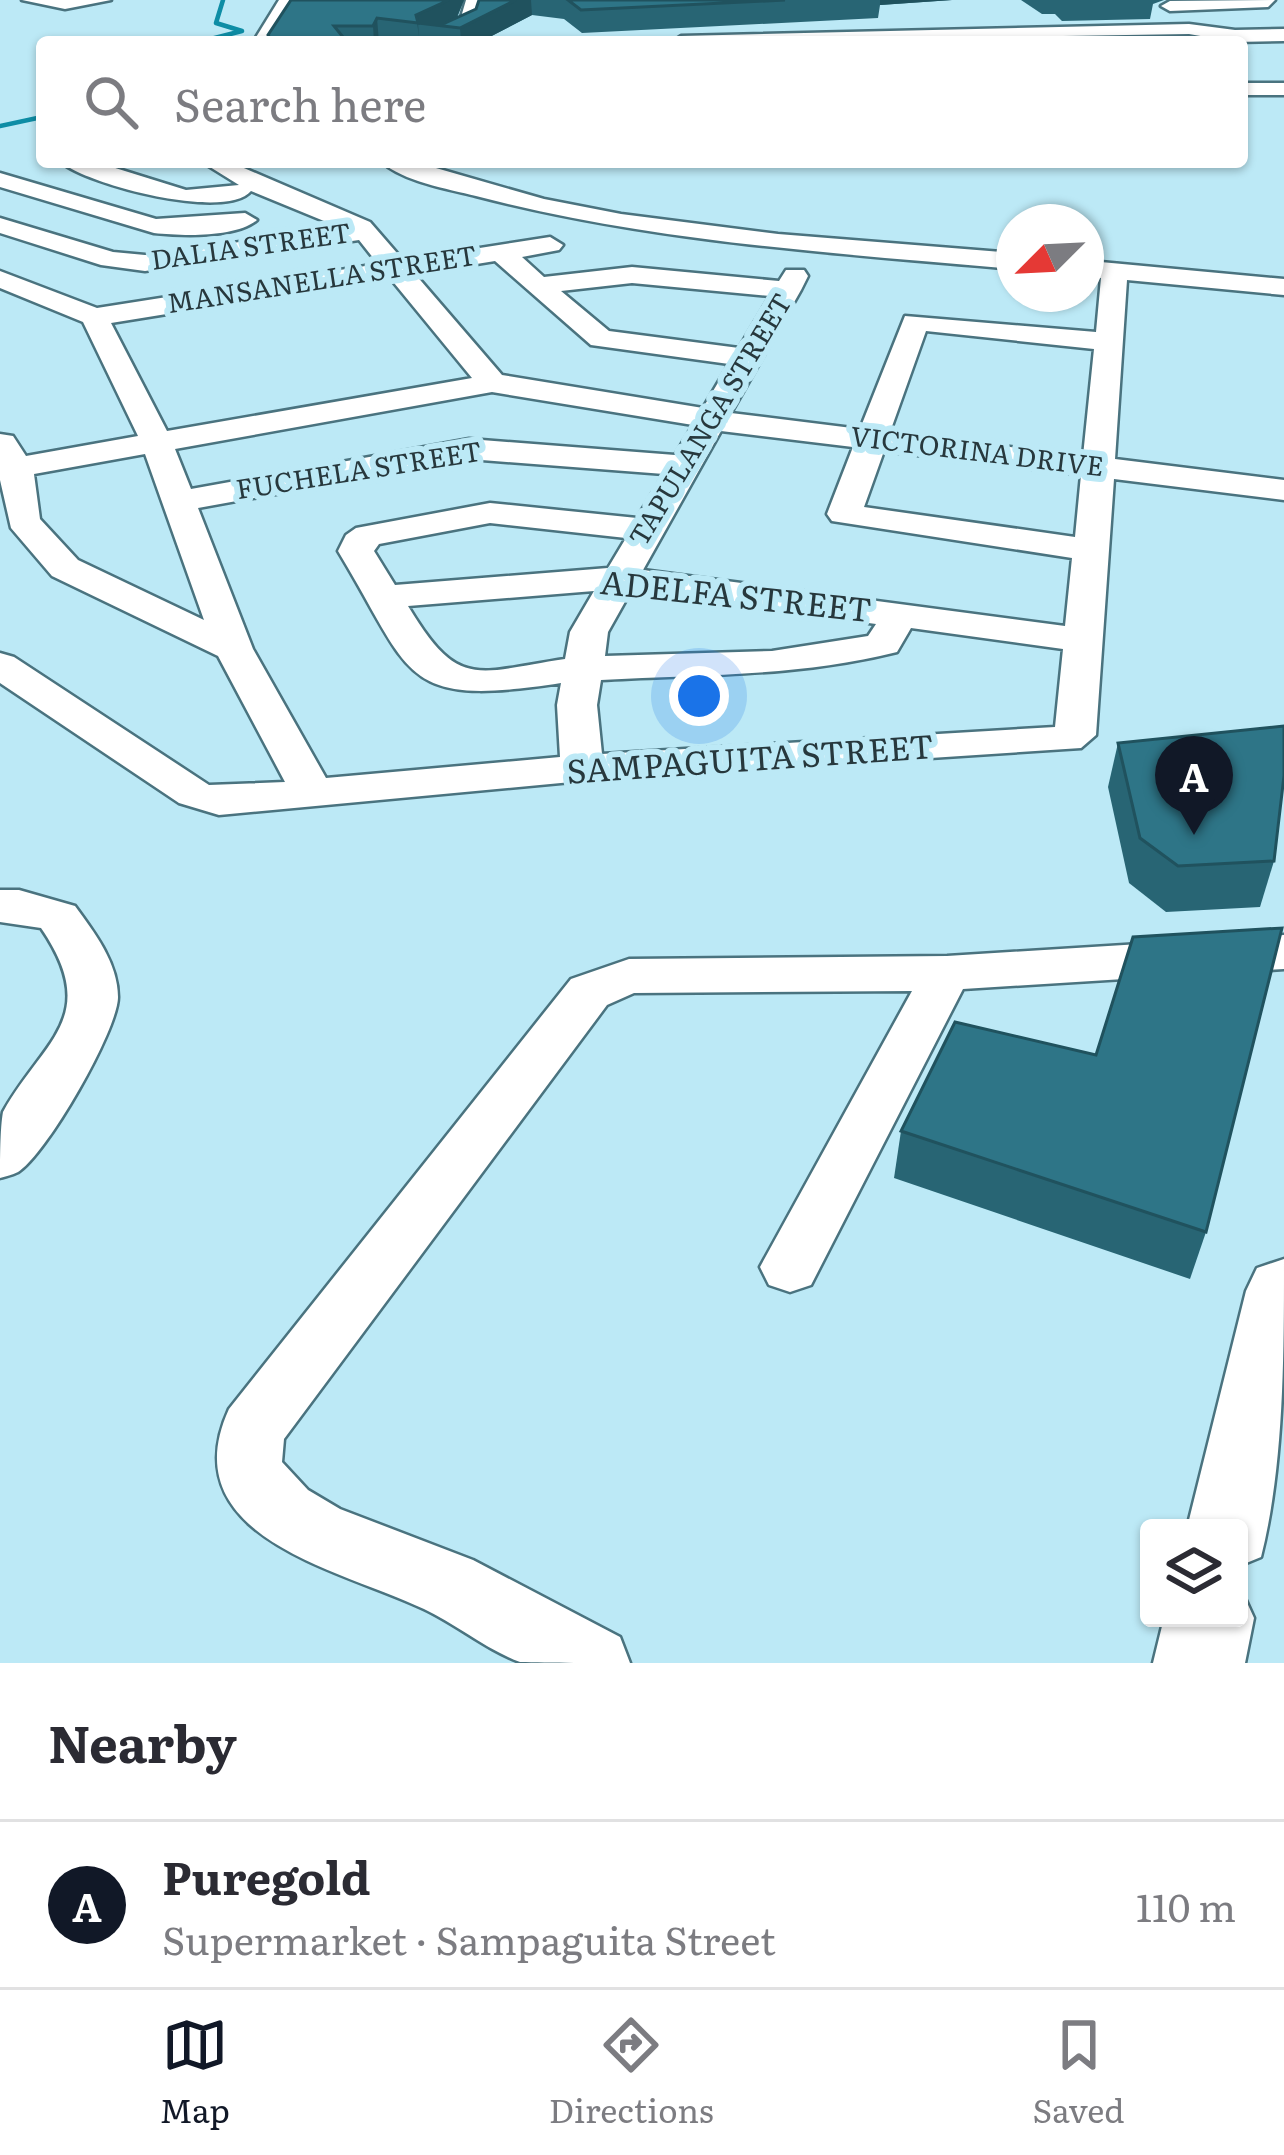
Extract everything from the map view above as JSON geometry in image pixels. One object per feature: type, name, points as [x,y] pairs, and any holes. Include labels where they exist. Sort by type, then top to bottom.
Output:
[{"type":"main road","points":[[1232,1519],[1284,1292]]},
{"type":"main road","points":[[1198,1663],[1207,1627]]},
{"type":"street","points":[[31,0],[65,4],[102,0]]},
{"type":"street","points":[[266,36],[288,0]]},
{"type":"street","points":[[444,36],[467,27],[475,0]]},
{"type":"street","points":[[1169,29],[1153,7],[1268,2]]},
{"type":"street","points":[[906,36],[1169,29],[1284,35]]},
{"type":"street","points":[[1248,89],[1284,89]]},
{"type":"street","points":[[0,177],[36,165]]},
{"type":"street","points":[[91,168],[185,197],[261,187]]},
{"type":"street","points":[[225,168],[261,187],[347,218],[492,383]]},
{"type":"street","points":[[412,168],[489,192],[600,216],[996,259]]},
{"type":"street","points":[[0,177],[154,226],[179,228],[319,209]]},
{"type":"street","name":"DALIA STREET","points":[[0,225],[110,260],[145,263],[364,232]]},
{"type":"street","name":"MANSANELLA STREET","points":[[94,317],[550,245]]},
{"type":"street","points":[[500,252],[601,339],[751,358]]},
{"type":"street","points":[[1104,270],[1284,287]]},
{"type":"street","points":[[540,285],[611,274],[652,300],[625,345]]},
{"type":"street","points":[[0,279],[94,317],[156,441],[234,649],[312,792]]},
{"type":"street","name":"TAPULANGA STREET","points":[[582,768],[577,705],[589,632],[792,283],[652,300]]},
{"type":"street","name":"SAMPAGUITA STREET","points":[[0,665],[194,794],[219,801],[582,768],[1066,739],[1075,735],[1093,550],[1110,342],[1104,294]]},
{"type":"street","points":[[1093,550],[844,514],[915,322],[1110,342]]},
{"type":"street","name":"VICTORINA DRIVE","points":[[6,459],[156,441],[492,383],[1100,460],[1284,476]]},
{"type":"street","name":"FUCHELA STREET","points":[[176,502],[469,449],[685,466]]},
{"type":"street","points":[[6,459],[22,521],[65,568],[234,649]]},
{"type":"street","name":"VICTORINA DRIVE","points":[[1100,460],[1284,490]]},
{"type":"street","points":[[648,530],[490,513],[368,535],[358,542],[356,551],[424,665],[443,677],[465,682],[580,669],[832,657],[883,644],[900,614]]},
{"type":"street","name":"ADELFA STREET","points":[[387,597],[617,578],[1084,640]]},
{"type":"street","points":[[0,905],[19,905],[58,917],[89,973],[91,1012],[54,1083],[0,1156]]},
{"type":"street","points":[[594,1663],[444,1582],[299,1526],[257,1488],[247,1445],[252,1430],[590,992],[628,976],[947,973],[1284,952]]},
{"type":"street","points":[[790,1268],[947,973]]},
{"type":"building","points":[[291,0],[449,0],[416,15],[418,23],[377,18],[373,26],[334,26],[342,36],[268,35]]},
{"type":"building","points":[[479,0],[516,0],[460,28],[418,23],[445,23],[476,9]]},
{"type":"building","points":[[568,0],[785,0],[581,10]]},
{"type":"building","points":[[1284,726],[1284,776],[1274,861],[1178,866],[1140,838],[1118,743]]},
{"type":"building","points":[[1282,928],[1206,1232],[901,1131],[955,1022],[1096,1055],[1133,937]]},
{"type":"waterway","points":[[222,36],[242,31],[216,23],[223,0]]},
{"type":"waterway","points":[[0,126],[36,118]]},
{"type":"place","name":"Puregold","points":[[1194,835]]}]
